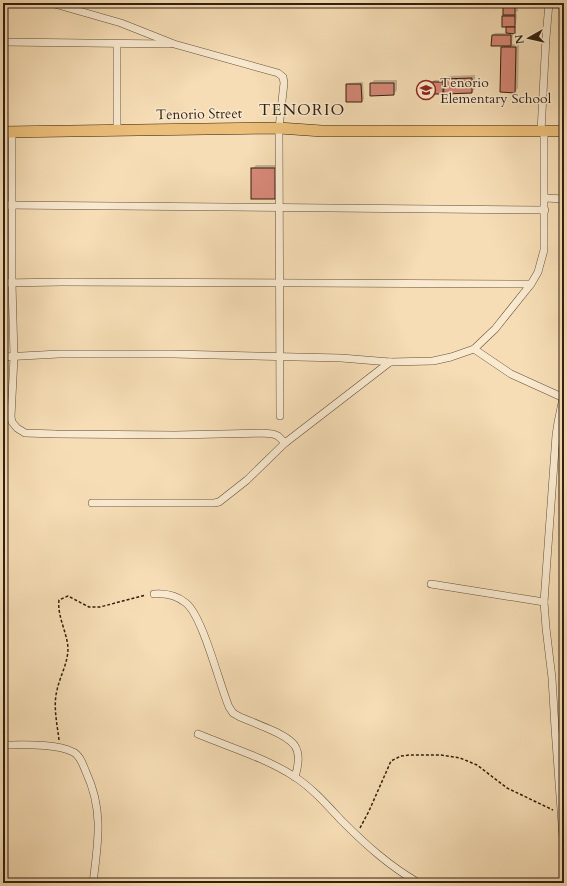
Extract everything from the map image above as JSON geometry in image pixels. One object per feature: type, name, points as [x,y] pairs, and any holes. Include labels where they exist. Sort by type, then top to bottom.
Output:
[{"type":"main road","name":"Tenorio Street","points":[[7,132],[279,128],[322,131],[564,131]]},
{"type":"street","points":[[51,3],[121,23],[174,44],[281,75],[283,77],[284,83],[279,128],[280,416]]},
{"type":"street","points":[[3,357],[59,354],[280,356],[341,358],[390,362],[433,361],[451,357],[474,349],[495,329],[532,284],[538,272],[544,250],[545,198],[543,131],[546,38],[549,3]]},
{"type":"street","points":[[3,42],[174,44]]},
{"type":"street","points":[[116,44],[117,130]]},
{"type":"street","points":[[7,132],[11,205],[14,357],[11,416],[12,422],[17,428],[25,433],[56,434],[175,435],[262,433],[278,436],[285,443]]},
{"type":"street","points":[[545,198],[564,199]]},
{"type":"street","points":[[3,205],[545,210]]},
{"type":"street","points":[[3,283],[532,284]]},
{"type":"street","points":[[474,349],[511,374],[564,398],[556,436],[544,602],[552,678],[564,851]]},
{"type":"street","points":[[92,503],[219,502],[247,480],[285,443],[390,362]]},
{"type":"street","points":[[431,584],[544,602]]},
{"type":"street","points":[[154,594],[166,593],[177,597],[187,604],[193,612],[200,627],[229,707],[233,713],[240,717],[284,735],[292,741],[297,749],[299,758],[299,766],[296,777]]},
{"type":"street","points":[[198,734],[255,757],[296,777],[355,834],[389,864],[419,883]]},
{"type":"street","points":[[3,745],[59,748],[70,750],[77,754],[83,764],[97,804],[99,834],[93,883]]},
{"type":"path","points":[[59,748],[55,706],[56,691],[65,667],[68,647],[58,606],[59,600],[68,596],[89,607],[100,607],[136,597],[154,594]]},
{"type":"path","points":[[355,834],[370,811],[391,762],[401,756],[441,754],[460,758],[476,765],[507,788],[549,809],[561,813]]},
{"type":"building","points":[[503,3],[515,3],[515,15],[503,15]]},
{"type":"building","points":[[502,16],[515,16],[515,27],[502,27]]},
{"type":"building","points":[[506,27],[515,27],[515,34],[506,33]]},
{"type":"building","points":[[492,35],[511,35],[511,46],[491,46]]},
{"type":"building","points":[[501,47],[516,47],[515,93],[500,92]]},
{"type":"building","points":[[472,78],[472,93],[444,94],[443,79]]},
{"type":"building","points":[[431,82],[443,82],[443,94],[431,94]]},
{"type":"building","points":[[370,83],[394,83],[394,95],[370,96]]},
{"type":"building","points":[[346,84],[361,84],[362,102],[346,102]]},
{"type":"building","points":[[251,168],[275,168],[275,199],[251,199]]},
{"type":"place","name":"Tenorio Elementary School","points":[[426,90]]},
{"type":"district","name":"TENORIO","points":[[302,110]]}]
